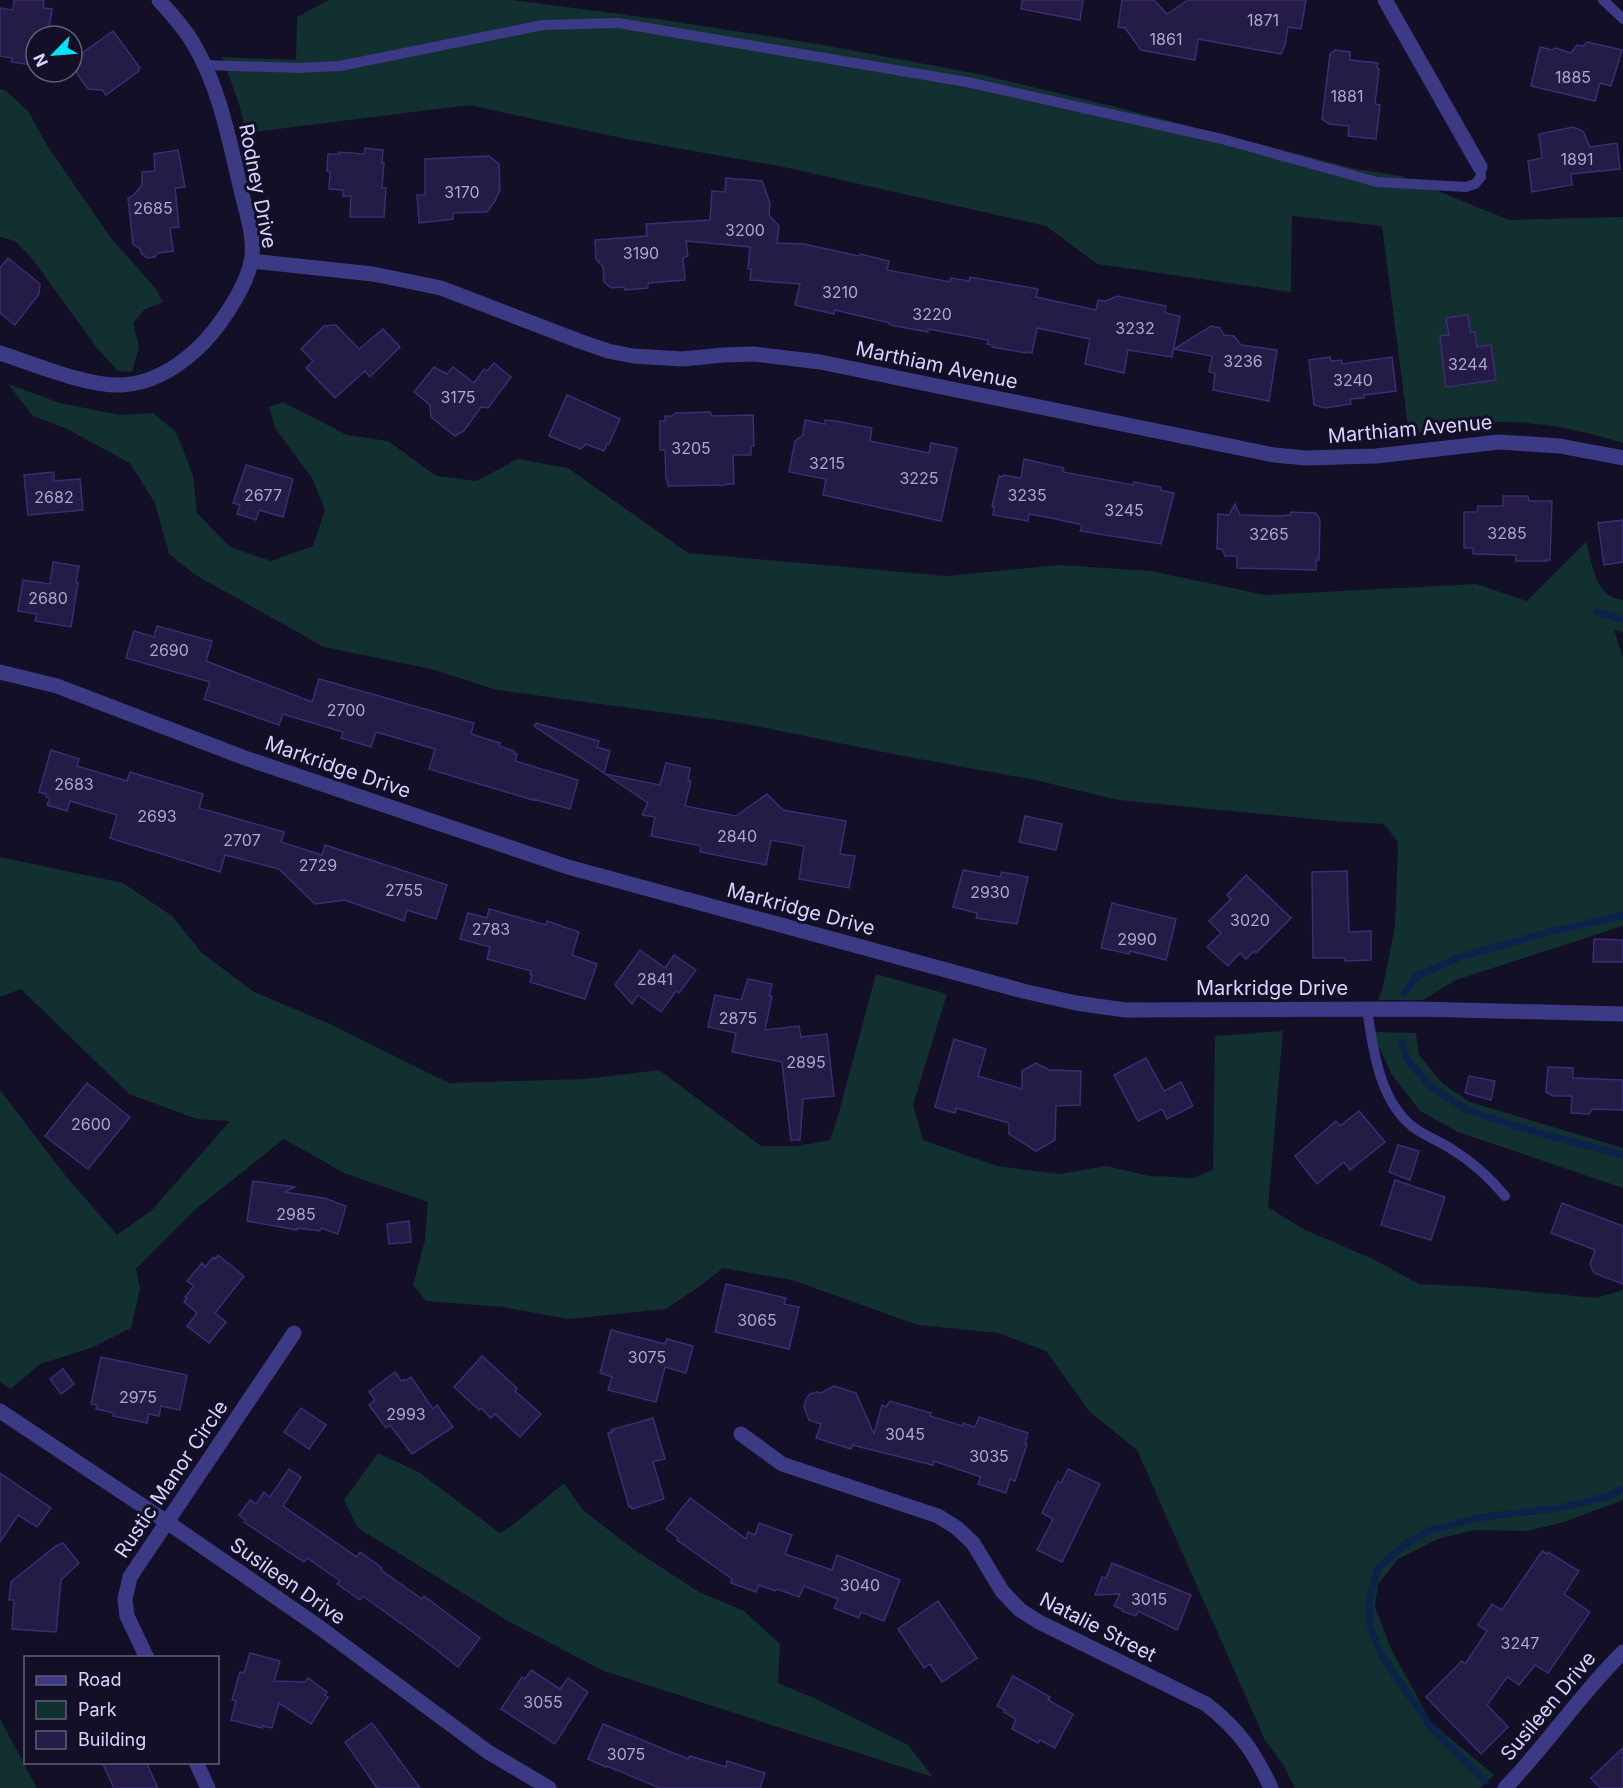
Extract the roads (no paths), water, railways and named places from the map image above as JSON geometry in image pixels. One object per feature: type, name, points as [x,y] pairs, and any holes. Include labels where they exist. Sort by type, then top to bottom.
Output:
[{"type":"street","name":"Rodney Drive","points":[[0,353],[93,382],[122,385],[147,381],[167,372],[206,340],[228,311],[251,261],[251,240],[246,210],[225,120],[205,65],[193,41],[159,0]]},
{"type":"street","points":[[1385,0],[1480,167]]},
{"type":"street","name":"Marthiam Avenue","points":[[251,261],[372,274],[430,285],[486,304],[579,341],[608,351],[633,356],[683,359],[733,354],[820,362],[1275,455],[1305,458],[1376,456],[1499,441],[1560,446],[1623,458]]},
{"type":"street","name":"Markridge Drive","points":[[0,672],[57,686],[245,758],[568,867],[1023,991],[1076,1003],[1125,1010],[1367,1009],[1623,1014]]},
{"type":"street","name":"Rustic Manor Circle","points":[[146,1656],[127,1616],[124,1599],[130,1577],[294,1333]]},
{"type":"street","name":"Susileen Drive","points":[[0,1410],[319,1627],[488,1752],[549,1788]]},
{"type":"street","name":"Natalie Street","points":[[741,1434],[782,1464],[938,1516],[957,1528],[973,1543],[1002,1591],[1020,1610],[1039,1622],[1206,1704],[1228,1722],[1246,1742],[1271,1788]]},
{"type":"street","name":"Susileen Drive","points":[[1505,1788],[1623,1652]]},
{"type":"street","points":[[197,1764],[208,1788]]},
{"type":"lane","points":[[1604,0],[1623,19]]},
{"type":"lane","points":[[205,65],[298,68],[340,66],[543,25],[618,23],[967,82],[1222,139],[1377,182],[1466,187],[1475,184],[1480,177],[1480,167]]},
{"type":"lane","points":[[1367,1009],[1371,1041],[1388,1096],[1396,1109],[1413,1127],[1457,1152],[1487,1174],[1505,1196]]},
{"type":"waterway","points":[[1596,612],[1623,620]]},
{"type":"waterway","points":[[1404,993],[1417,976],[1460,957],[1623,915]]},
{"type":"waterway","points":[[1402,1042],[1407,1059],[1429,1085],[1466,1110],[1529,1130],[1623,1155]]},
{"type":"waterway","points":[[1485,1781],[1431,1727],[1381,1654],[1370,1626],[1370,1596],[1378,1568],[1403,1546],[1428,1531],[1483,1517],[1560,1508],[1609,1496],[1623,1489]]}]
